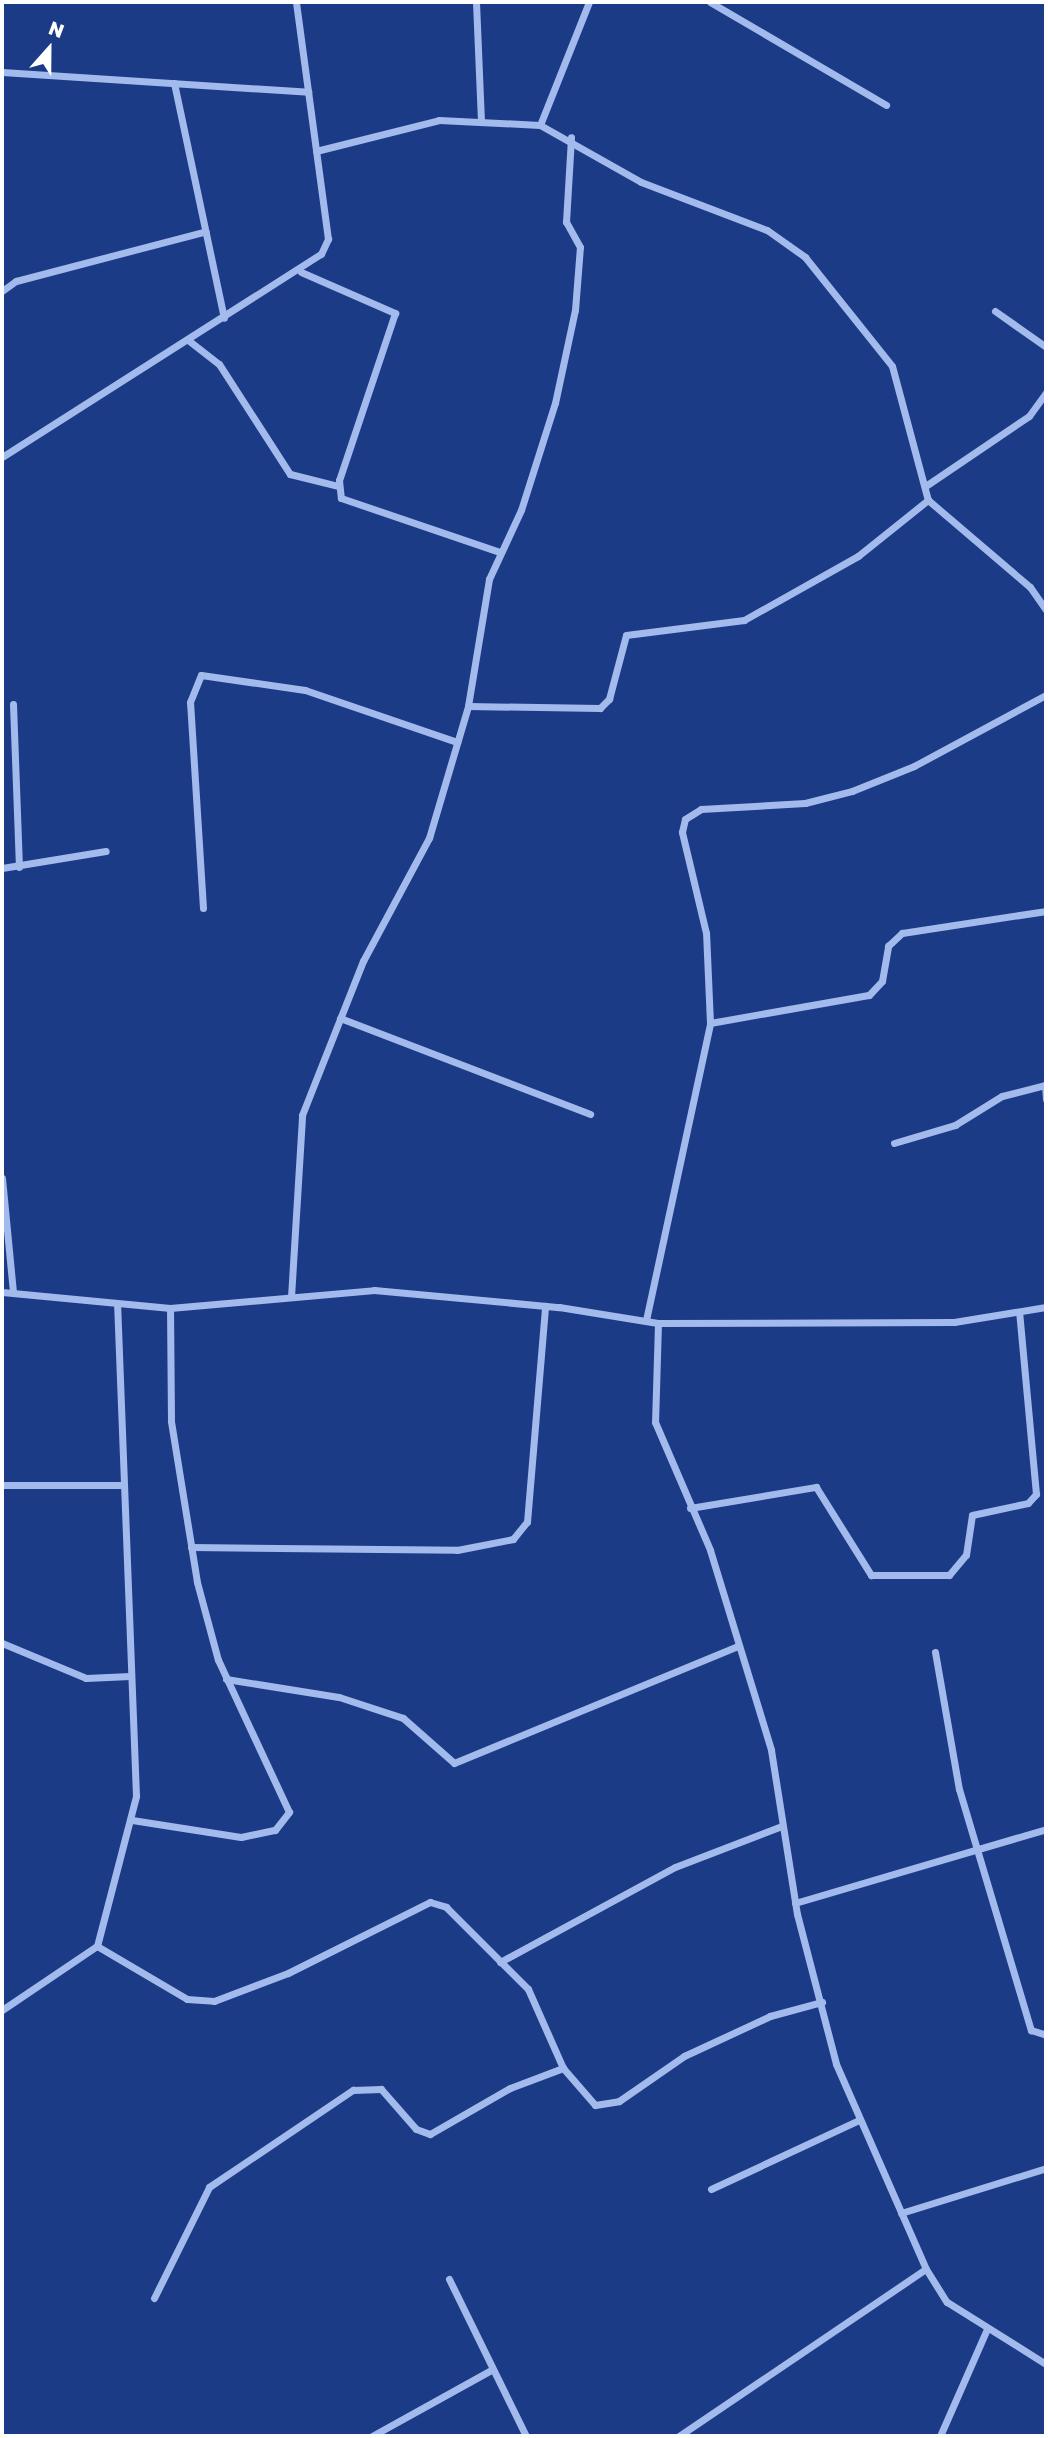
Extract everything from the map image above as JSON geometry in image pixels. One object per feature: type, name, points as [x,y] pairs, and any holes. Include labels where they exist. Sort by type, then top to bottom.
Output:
[{"type":"street","points":[[2,457],[300,272],[328,239],[296,2]]},
{"type":"street","points":[[476,2],[481,119]]},
{"type":"street","points":[[540,125],[589,2]]},
{"type":"street","points":[[710,2],[886,106]]},
{"type":"street","points":[[2,72],[308,92]]},
{"type":"street","points":[[174,83],[224,318]]},
{"type":"street","points":[[316,151],[439,120],[481,119],[540,125],[571,137],[614,168],[711,204],[805,257],[892,366],[927,485],[928,500],[1030,587],[1046,610]]},
{"type":"street","points":[[291,1297],[299,1133],[340,1018],[429,838],[468,706],[489,579],[550,423],[575,310],[580,247],[566,222],[571,137]]},
{"type":"street","points":[[2,291],[16,281],[206,231]]},
{"type":"street","points":[[300,272],[395,313],[338,486],[344,502],[500,552]]},
{"type":"street","points":[[995,311],[1046,347]]},
{"type":"street","points":[[188,340],[219,364],[290,474],[338,486]]},
{"type":"street","points":[[927,485],[1029,416],[1046,393]]},
{"type":"street","points":[[468,706],[598,709],[609,699],[626,635],[744,620],[858,556],[928,500]]},
{"type":"street","points":[[203,908],[190,702],[201,675],[305,690],[457,743]]},
{"type":"street","points":[[646,1320],[710,1023],[706,933],[682,832],[685,818],[701,808],[805,803],[852,791],[914,766],[1046,695]]},
{"type":"street","points":[[13,704],[19,867]]},
{"type":"street","points":[[2,868],[106,851]]},
{"type":"street","points":[[710,1023],[869,995],[882,981],[888,946],[902,933],[1046,911]]},
{"type":"street","points":[[340,1018],[590,1114]]},
{"type":"street","points":[[894,1143],[955,1125],[1002,1096],[1045,1085],[1046,1099]]},
{"type":"street","points":[[2,1178],[13,1292]]},
{"type":"street","points":[[2,1292],[170,1308],[374,1290],[545,1306],[657,1323],[954,1322],[1046,1307]]},
{"type":"street","points":[[2,2010],[97,1946],[132,1820],[137,1767],[130,1676],[117,1305]]},
{"type":"street","points":[[191,1548],[457,1550],[513,1539],[527,1522],[545,1306]]},
{"type":"street","points":[[132,1820],[241,1837],[284,1822],[288,1799],[226,1679],[191,1548],[171,1420],[170,1308]]},
{"type":"street","points":[[690,1508],[816,1487],[871,1575],[949,1575],[967,1555],[972,1515],[1028,1503],[1036,1494],[1020,1312]]},
{"type":"street","points":[[657,1323],[655,1422],[710,1550],[736,1647],[771,1751],[795,1903],[822,2002],[859,2120],[926,2269],[947,2302],[1046,2364]]},
{"type":"street","points":[[2,1485],[123,1485]]},
{"type":"street","points":[[2,1643],[86,1678],[130,1676]]},
{"type":"street","points":[[226,1679],[339,1697],[403,1718],[454,1763],[736,1647]]},
{"type":"street","points":[[936,1652],[959,1789],[1031,2030],[1046,2035]]},
{"type":"street","points":[[500,1962],[675,1867],[782,1826]]},
{"type":"street","points":[[795,1903],[1046,1829]]},
{"type":"street","points":[[97,1946],[187,1999],[214,2001],[288,1973],[430,1902],[446,1907],[500,1962],[537,2005],[563,2068],[585,2098],[607,2106],[684,2056],[770,2016],[822,2002]]},
{"type":"street","points":[[154,2298],[208,2187],[353,2090],[382,2089],[416,2129],[430,2134],[510,2088],[563,2068]]},
{"type":"street","points":[[711,2189],[859,2120]]},
{"type":"street","points":[[901,2213],[1046,2168]]},
{"type":"street","points":[[679,2436],[926,2269]]},
{"type":"street","points":[[449,2279],[491,2370],[526,2436]]},
{"type":"street","points":[[940,2436],[987,2329]]},
{"type":"street","points":[[372,2436],[491,2370]]}]
